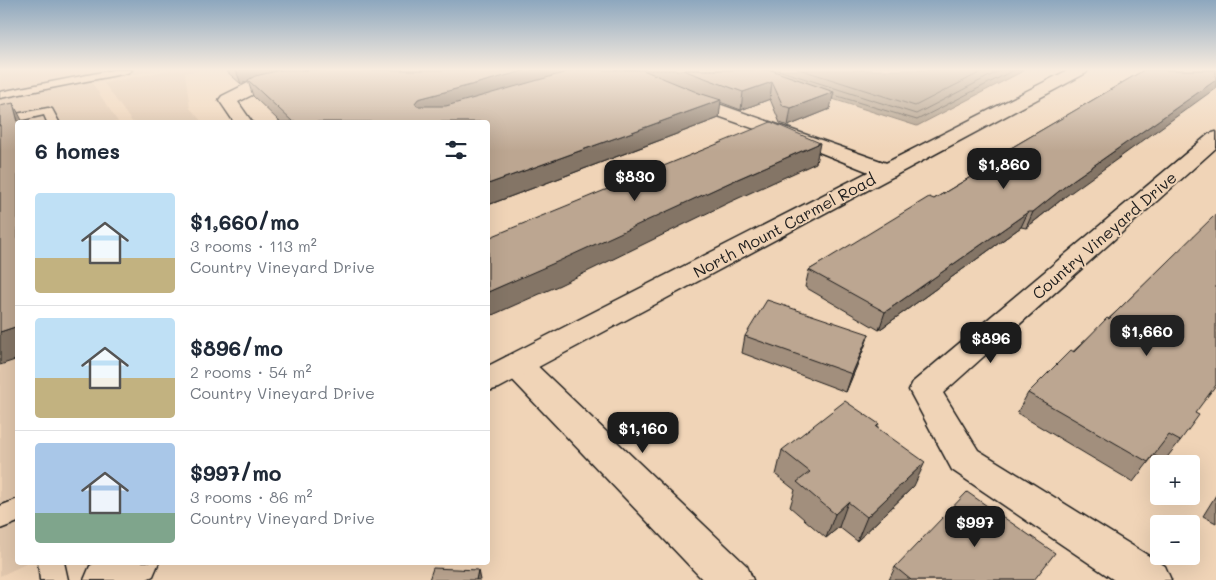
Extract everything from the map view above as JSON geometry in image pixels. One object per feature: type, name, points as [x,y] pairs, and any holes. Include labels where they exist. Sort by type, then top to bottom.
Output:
[{"type":"street","points":[[234,97],[228,100],[242,120]]},
{"type":"street","points":[[686,97],[887,171]]},
{"type":"street","name":"North Mount Carmel Road","points":[[502,372],[1028,97]]},
{"type":"street","points":[[737,137],[763,126]]},
{"type":"street","name":"Country Vineyard Drive","points":[[1150,580],[965,460],[925,390],[1216,138]]},
{"type":"street","points":[[502,372],[732,580]]},
{"type":"street","points":[[105,580],[132,565]]},
{"type":"lane","points":[[0,121],[48,111],[52,120]]},
{"type":"lane","points":[[0,518],[15,511]]},
{"type":"lane","points":[[52,565],[54,580]]},
{"type":"shaded area","points":[[0,97],[101,97],[117,120],[15,120],[15,565],[24,565],[0,576]]},
{"type":"shaded area","points":[[114,97],[188,97],[190,108],[200,120],[131,120]]},
{"type":"water","points":[[827,97],[973,97],[917,126]]},
{"type":"building","points":[[266,97],[425,97],[418,99],[415,103],[417,106],[446,106],[478,97],[712,97],[721,100],[490,183],[490,120],[291,120]]},
{"type":"building","points":[[779,97],[820,97],[791,108],[783,106]]},
{"type":"building","points":[[1098,97],[1192,97],[1073,180],[1033,212],[1028,212],[885,312],[809,270],[929,197],[934,199],[1004,157],[999,155]]},
{"type":"building","points":[[13,103],[17,120],[15,120],[15,327],[0,332],[0,106]]},
{"type":"building","points":[[771,122],[820,143],[490,291],[490,237]]},
{"type":"building","points":[[1216,214],[1216,385],[1195,413],[1199,415],[1180,441],[1169,435],[1153,455],[1150,455],[1148,462],[1028,393],[1071,350],[1074,352],[1107,318],[1109,319]]},
{"type":"building","points":[[767,300],[869,334],[852,374],[745,336]]},
{"type":"building","points":[[845,401],[879,424],[876,427],[925,462],[867,517],[848,502],[835,514],[797,482],[810,472],[782,450]]},
{"type":"building","points":[[967,492],[1055,553],[1034,580],[911,580],[895,567]]},
{"type":"building","points":[[433,568],[478,570],[476,580],[429,580]]}]
